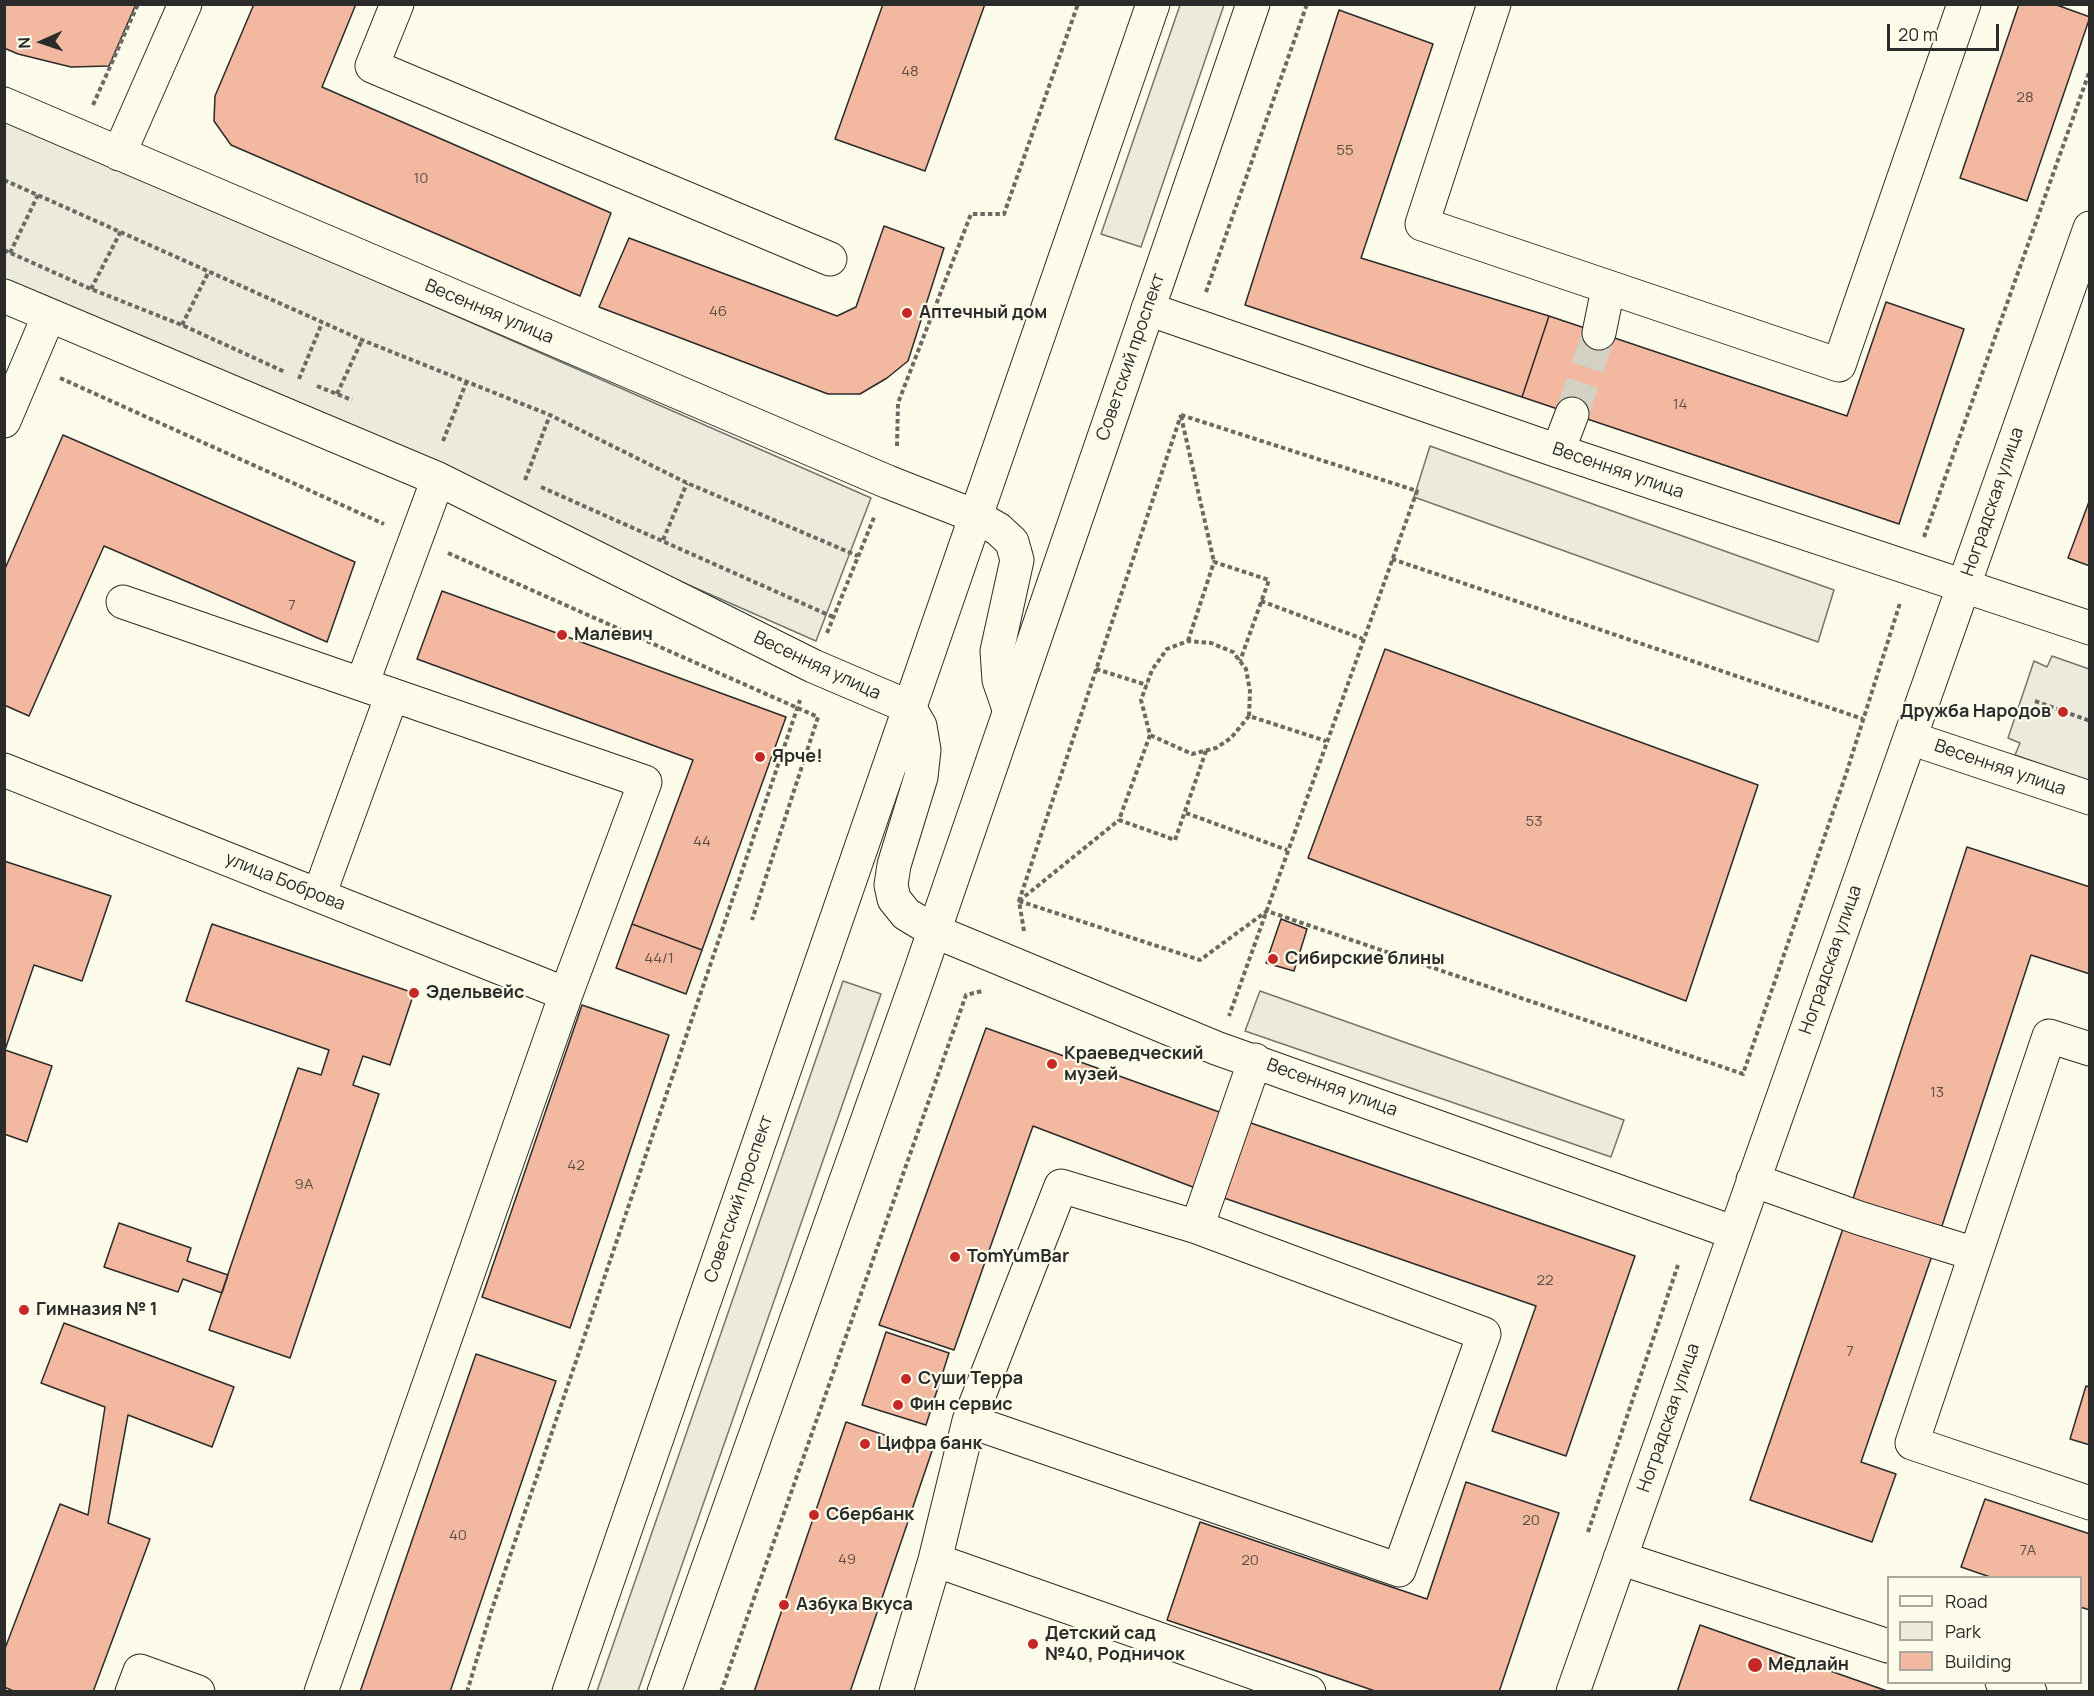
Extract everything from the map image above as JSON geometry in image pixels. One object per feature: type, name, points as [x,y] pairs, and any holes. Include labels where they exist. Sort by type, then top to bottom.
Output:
[{"type":"street","points":[[119,154],[185,4]]},
{"type":"street","points":[[397,4],[372,66],[830,259]]},
{"type":"street","name":"Советский проспект","points":[[569,1692],[1153,4]]},
{"type":"street","name":"Советский проспект","points":[[664,1692],[934,931],[1252,4]]},
{"type":"street","points":[[1494,4],[1422,224],[1608,289],[1839,365],[1964,4]]},
{"type":"street","name":"Весенняя улица","points":[[4,104],[877,477],[975,516]]},
{"type":"street","name":"Ноградская улица","points":[[1573,1692],[2090,228]]},
{"type":"street","points":[[1599,333],[1608,289]]},
{"type":"street","name":"Весенняя улица","points":[[4,296],[438,479],[813,666],[909,708]]},
{"type":"street","name":"Весенняя улица","points":[[1148,309],[1558,451],[2090,628]]},
{"type":"street","points":[[4,421],[49,315]]},
{"type":"street","points":[[1558,451],[1572,414]]},
{"type":"street","points":[[319,895],[438,479]]},
{"type":"street","points":[[975,516],[999,529],[1012,542],[1017,560],[997,651],[999,680],[1009,710]]},
{"type":"street","points":[[123,602],[645,782],[566,994],[321,1692]]},
{"type":"street","points":[[909,708],[920,726],[924,750],[921,777],[894,865],[891,885],[894,899],[906,914],[934,931]]},
{"type":"street","name":"Весенняя улица","points":[[1910,738],[2090,798]]},
{"type":"street","name":"улица Боброва","points":[[4,770],[566,994]]},
{"type":"street","name":"Весенняя улица","points":[[934,931],[1216,1048],[1735,1233]]},
{"type":"street","points":[[2090,1049],[2049,1036],[1911,1443],[2090,1503]]},
{"type":"street","points":[[1197,1227],[1255,1060]]},
{"type":"street","points":[[1754,1180],[1859,1218],[1975,1254]]},
{"type":"street","points":[[896,1692],[935,1560],[969,1421],[1060,1186],[1197,1227],[1484,1334],[1399,1570],[969,1421]]},
{"type":"street","points":[[1620,1558],[1887,1646]]},
{"type":"street","points":[[935,1560],[1308,1692]]},
{"type":"street","points":[[132,1692],[140,1671],[198,1692]]},
{"type":"street","points":[[2005,1684],[2030,1692]]},
{"type":"path","points":[[93,107],[138,4]]},
{"type":"path","points":[[897,450],[898,403],[971,214],[1004,214],[1078,4]]},
{"type":"path","points":[[1202,303],[1307,4]]},
{"type":"path","points":[[4,180],[322,323],[550,415],[687,483],[858,556]]},
{"type":"path","points":[[10,253],[38,195]]},
{"type":"path","points":[[91,289],[121,231]]},
{"type":"path","points":[[182,325],[209,271]]},
{"type":"path","points":[[299,379],[322,323]]},
{"type":"path","points":[[337,394],[362,340]]},
{"type":"path","points":[[442,442],[466,383]]},
{"type":"path","points":[[525,480],[550,415]]},
{"type":"path","points":[[1181,415],[1418,491],[1287,850],[1245,976],[1216,1048]]},
{"type":"path","points":[[1181,415],[1214,562],[1188,641]]},
{"type":"path","points":[[1025,935],[1019,901],[1181,415]]},
{"type":"path","points":[[663,540],[687,483]]},
{"type":"path","points":[[823,642],[878,507]]},
{"type":"path","points":[[1392,559],[1863,719]]},
{"type":"path","points":[[1214,562],[1269,580],[1240,661]]},
{"type":"path","points":[[1261,601],[1363,639]]},
{"type":"path","points":[[1019,901],[1119,820],[1150,735],[1141,700],[1152,670],[1167,649],[1188,641],[1211,644],[1233,652],[1245,669],[1250,691],[1249,717],[1231,738],[1216,748],[1192,754],[1150,735]]},
{"type":"path","points":[[1096,669],[1147,685]]},
{"type":"path","points":[[2035,701],[2090,721]]},
{"type":"path","points":[[467,1692],[494,1604],[796,709],[818,717],[752,920]]},
{"type":"path","points":[[1249,717],[1326,741]]},
{"type":"path","points":[[1119,820],[1175,840],[1206,751]]},
{"type":"path","points":[[1186,813],[1287,850]]},
{"type":"path","points":[[1019,901],[1200,960],[1267,911]]},
{"type":"path","points":[[1267,911],[1743,1074]]},
{"type":"path","points":[[721,1692],[966,995],[988,989]]},
{"type":"path","points":[[1587,1534],[1678,1265]]},
{"type":"green space","points":[[1180,5],[1224,5],[1141,247],[1101,234]]},
{"type":"green space","points":[[5,118],[871,498],[816,641],[5,284]]},
{"type":"green space","points":[[2052,656],[2089,669],[2089,781],[2015,755],[2020,743],[2008,738],[2034,661],[2047,667]]},
{"type":"green space","points":[[843,981],[881,994],[638,1691],[597,1691]]},
{"type":"shaded area","points":[[1430,446],[1834,590],[1818,642],[1414,497]]},
{"type":"shaded area","points":[[1260,991],[1624,1120],[1611,1157],[1245,1031]]},
{"type":"building","points":[[4,4],[136,4],[109,66],[71,67],[18,54],[4,48]]},
{"type":"building","points":[[254,4],[356,4],[322,87],[611,213],[580,296],[231,145],[214,121],[215,96]]},
{"type":"building","points":[[883,4],[985,4],[925,171],[835,139]]},
{"type":"building","points":[[2019,4],[2054,4],[2090,17],[2027,201],[1960,178]]},
{"type":"building","points":[[1339,10],[1433,44],[1361,258],[1549,316],[1522,397],[1245,305]]},
{"type":"building","points":[[884,226],[944,248],[908,361],[887,378],[860,394],[828,394],[599,307],[629,238],[837,316],[856,307]]},
{"type":"building","points":[[1886,302],[1964,329],[1899,524],[1522,397],[1549,316],[1847,416]]},
{"type":"building","points":[[63,435],[355,562],[327,642],[104,546],[29,716],[4,705],[4,571]]},
{"type":"building","points":[[2090,499],[2090,566],[2068,558]]},
{"type":"building","points":[[442,591],[786,717],[702,950],[632,924],[693,760],[417,659]]},
{"type":"building","points":[[1385,649],[1758,785],[1686,1001],[1308,858]]},
{"type":"building","points":[[1967,847],[2090,887],[2090,974],[2031,955],[1937,1241],[1849,1211]]},
{"type":"building","points":[[4,861],[111,896],[82,981],[34,965],[5,1050],[52,1066],[27,1142],[4,1134]]},
{"type":"building","points":[[1281,919],[1307,929],[1294,971],[1266,963]]},
{"type":"building","points":[[212,924],[414,993],[390,1065],[363,1056],[353,1085],[379,1094],[290,1358],[209,1330],[298,1068],[321,1075],[329,1050],[186,1001]]},
{"type":"building","points":[[632,924],[702,950],[686,994],[616,968]]},
{"type":"building","points":[[582,1005],[669,1035],[570,1328],[482,1297]]},
{"type":"building","points":[[986,1028],[1222,1113],[1198,1189],[1033,1126],[954,1350],[879,1325]]},
{"type":"building","points":[[1222,1113],[1635,1256],[1566,1456],[1492,1431],[1536,1306],[1198,1189]]},
{"type":"building","points":[[1849,1211],[1937,1241],[1861,1462],[1896,1474],[1872,1542],[1750,1500]]},
{"type":"building","points":[[119,1223],[191,1248],[187,1261],[228,1275],[222,1293],[183,1279],[178,1292],[104,1267]]},
{"type":"building","points":[[64,1323],[234,1387],[212,1447],[128,1415],[108,1523],[150,1539],[93,1692],[16,1692],[4,1687],[4,1651],[60,1504],[88,1515],[105,1407],[41,1383]]},
{"type":"building","name":"Суши Терра","points":[[886,1332],[949,1353],[926,1425],[862,1405]]},
{"type":"building","points":[[476,1354],[556,1381],[450,1692],[360,1692]]},
{"type":"building","points":[[2086,1386],[2090,1387],[2090,1445],[2070,1439]]},
{"type":"building","points":[[846,1422],[932,1451],[850,1692],[754,1692]]},
{"type":"building","points":[[1466,1482],[1559,1513],[1499,1692],[1378,1692],[1167,1620],[1200,1522],[1427,1599]]},
{"type":"building","points":[[1985,1499],[2090,1534],[2090,1610],[2082,1608],[2082,1576],[1987,1576],[1961,1567]]},
{"type":"building","points":[[1700,1625],[1890,1692],[1677,1692]]},
{"type":"tunnel","points":[[1572,414],[1599,333]]},
{"type":"place","name":"Аптечный дом","points":[[907,313]]},
{"type":"place","name":"Малевич","points":[[562,635]]},
{"type":"place","name":"Дружба Народов","points":[[2063,712]]},
{"type":"place","name":"Ярче!","points":[[760,757]]},
{"type":"place","name":"Сибирские блины","points":[[1273,959]]},
{"type":"place","name":"Эдельвейс","points":[[414,993]]},
{"type":"place","name":"Краеведческий музей","points":[[1052,1064]]},
{"type":"place","name":"TomYumBar","points":[[955,1257]]},
{"type":"place","name":"Гимназия № 1","points":[[24,1310]]},
{"type":"place","name":"Суши Терра","points":[[906,1379]]},
{"type":"place","name":"Фин сервис","points":[[898,1405]]},
{"type":"place","name":"Цифра банк","points":[[865,1444]]},
{"type":"place","name":"Сбербанк","points":[[814,1515]]},
{"type":"place","name":"Азбука Вкуса","points":[[784,1605]]},
{"type":"place","name":"Детский сад №40, Родничок","points":[[1033,1644]]},
{"type":"place","name":"Медлайн","points":[[1755,1665]]}]
